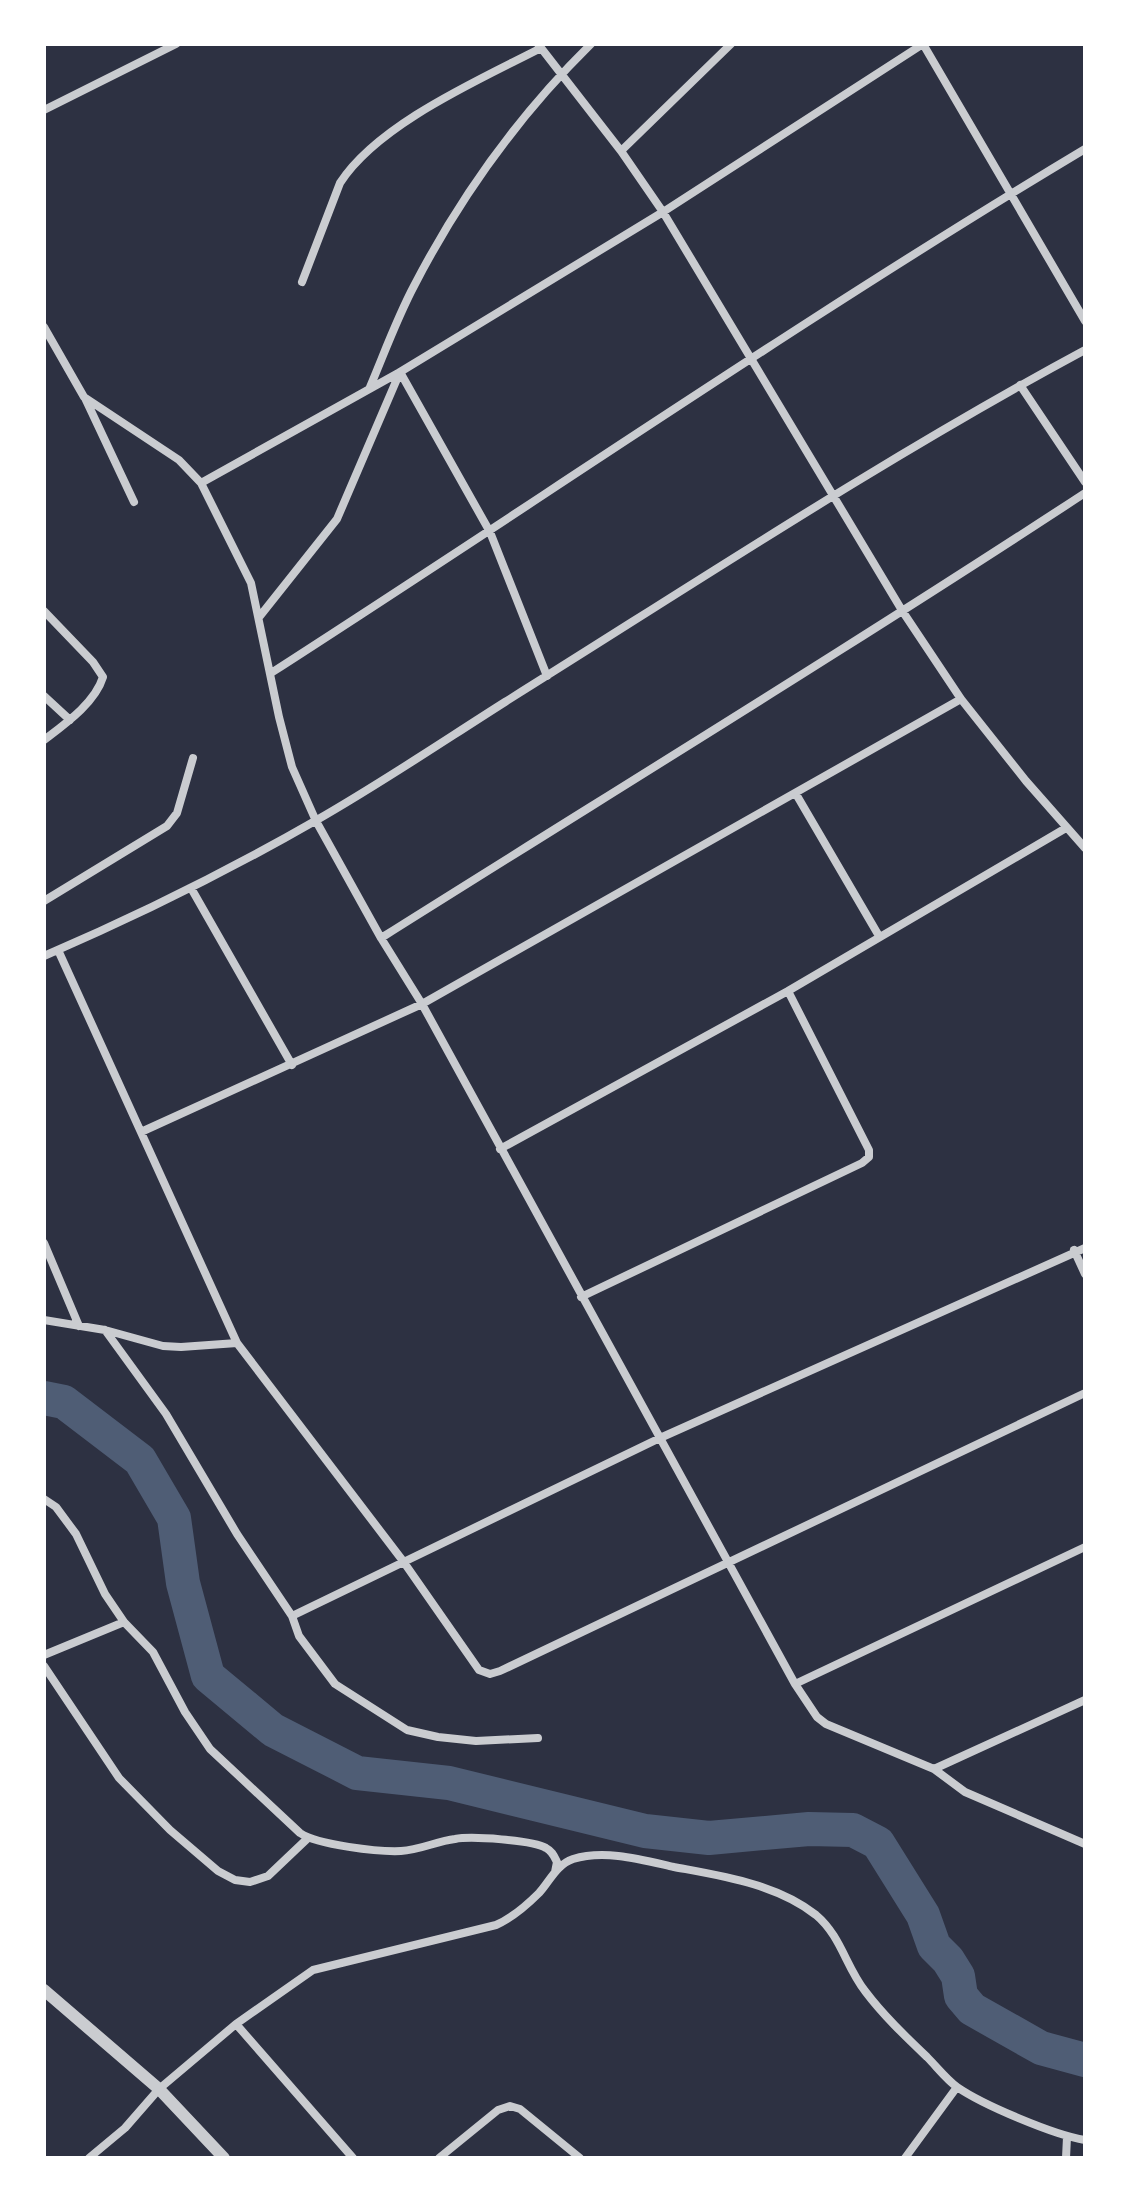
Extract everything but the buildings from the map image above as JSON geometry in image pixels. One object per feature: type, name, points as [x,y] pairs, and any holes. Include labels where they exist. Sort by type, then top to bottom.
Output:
[{"type":"street","points":[[44,110],[176,44]]},
{"type":"street","points":[[370,388],[413,288],[452,219],[499,152],[561,74],[591,44]]},
{"type":"street","points":[[621,151],[731,44]]},
{"type":"street","points":[[201,483],[400,372],[663,212],[923,44],[1085,321]]},
{"type":"street","points":[[302,282],[340,183],[348,171],[385,138],[439,101],[540,46],[621,151],[663,212],[903,612],[961,699],[1085,848]]},
{"type":"street","points":[[271,673],[750,360],[1085,149]]},
{"type":"street","points":[[44,327],[84,397],[134,502]]},
{"type":"street","points":[[44,956],[191,888],[316,821],[832,495],[1085,350]]},
{"type":"street","points":[[400,372],[490,532],[547,676]]},
{"type":"street","points":[[260,616],[337,519],[400,372]]},
{"type":"street","points":[[1020,385],[1085,482]]},
{"type":"street","points":[[84,397],[179,460],[201,483],[251,583],[285,742],[292,767],[316,821],[422,1004],[795,1684],[817,1717],[826,1724],[934,1769],[965,1792],[1084,1842]]},
{"type":"street","points":[[381,938],[739,711],[903,612],[1085,493]]},
{"type":"street","points":[[44,611],[93,662],[103,677],[100,687],[70,720],[44,740]]},
{"type":"street","points":[[44,696],[70,720]]},
{"type":"street","points":[[141,1132],[422,1004],[961,699]]},
{"type":"street","points":[[44,901],[167,826],[177,813],[193,758]]},
{"type":"street","points":[[796,794],[879,936]]},
{"type":"street","points":[[500,1149],[788,991],[1066,828]]},
{"type":"street","points":[[191,888],[292,1065]]},
{"type":"street","points":[[58,950],[237,1343],[403,1561],[479,1670],[490,1674],[500,1671],[1085,1393]]},
{"type":"street","points":[[581,1297],[869,1157],[869,1150],[788,991]]},
{"type":"street","points":[[44,1243],[79,1326]]},
{"type":"street","points":[[292,1616],[660,1438],[1074,1250],[1085,1248]]},
{"type":"street","points":[[1074,1250],[1085,1274]]},
{"type":"street","points":[[44,1320],[105,1330],[163,1346],[237,1343]]},
{"type":"street","points":[[105,1330],[166,1414],[237,1534],[292,1616],[299,1636],[335,1684],[407,1730],[476,1741],[538,1738]]},
{"type":"street","points":[[44,1499],[56,1507],[76,1534],[94,1574],[124,1622],[153,1652],[185,1712],[210,1749],[308,1838],[331,1844],[392,1851],[467,1837],[531,1844],[552,1852],[557,1862],[555,1873]]},
{"type":"street","points":[[795,1684],[1085,1547]]},
{"type":"street","points":[[44,1655],[124,1622]]},
{"type":"street","points":[[44,1666],[119,1778],[170,1830],[218,1871],[235,1880],[250,1882],[268,1876],[308,1838]]},
{"type":"street","points":[[934,1769],[1085,1700]]},
{"type":"street","points":[[89,2158],[125,2128],[159,2089],[236,2024],[313,1970],[496,1925],[537,1896],[569,1860],[585,1857],[623,1858],[701,1872],[779,1892],[817,1916],[834,1935],[862,1988],[884,2015],[957,2087],[1006,2112],[1067,2137],[1085,2140]]},
{"type":"street","points":[[44,1990],[159,2089],[224,2158]]},
{"type":"street","points":[[236,2024],[353,2158]]},
{"type":"street","points":[[905,2158],[957,2087]]},
{"type":"street","points":[[439,2158],[498,2110],[510,2106],[520,2109],[580,2158]]},
{"type":"street","points":[[1066,2158],[1067,2137]]},
{"type":"waterway","points":[[44,1398],[64,1402],[140,1460],[174,1518],[183,1583],[208,1676],[273,1730],[357,1773],[449,1783],[645,1831],[709,1838],[809,1829],[853,1830],[878,1843],[923,1915],[934,1946],[958,1976],[961,1996],[972,2009],[1041,2048],[1085,2060]]}]
